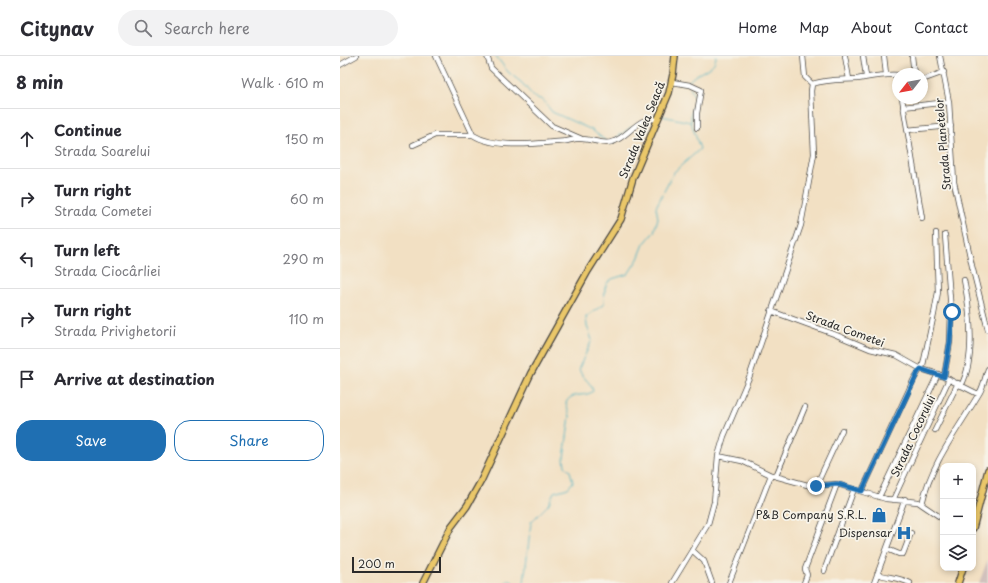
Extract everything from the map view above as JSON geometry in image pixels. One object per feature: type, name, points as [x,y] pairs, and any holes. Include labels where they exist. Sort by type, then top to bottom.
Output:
[{"type":"main road","name":"Strada Valea Seacă","points":[[423,583],[451,527],[481,481],[531,373],[600,252],[621,219],[633,178],[672,82],[675,56]]},
{"type":"main road","points":[[976,516],[988,470]]},
{"type":"main road","points":[[958,583],[962,571]]},
{"type":"street","points":[[340,65],[356,56]]},
{"type":"street","points":[[436,56],[474,135]]},
{"type":"street","points":[[487,56],[491,68],[552,126],[582,138],[600,142],[612,142],[642,122],[650,118],[658,117]]},
{"type":"street","points":[[672,583],[708,524],[714,502],[718,456],[724,436],[750,375],[801,225],[809,191],[814,154],[812,84],[806,77],[803,56]]},
{"type":"street","points":[[845,56],[849,79]]},
{"type":"street","points":[[863,56],[866,76]]},
{"type":"street","points":[[884,56],[886,74]]},
{"type":"street","points":[[912,56],[913,68]]},
{"type":"street","name":"Strada Planetelor","points":[[940,56],[949,102],[954,182],[972,266],[988,330]]},
{"type":"street","points":[[928,78],[944,72]]},
{"type":"street","points":[[812,84],[831,79],[849,79],[866,76],[892,74]]},
{"type":"street","points":[[672,82],[688,85],[701,90],[696,113],[697,128]]},
{"type":"street","points":[[903,107],[949,102]]},
{"type":"street","points":[[903,104],[922,218]]},
{"type":"street","points":[[907,130],[951,126]]},
{"type":"street","points":[[413,145],[435,134],[474,135],[494,142],[516,144],[582,138]]},
{"type":"street","points":[[862,491],[914,379],[921,369],[930,338],[938,292],[936,233]]},
{"type":"street","points":[[944,377],[950,342],[952,312],[945,235]]},
{"type":"street","name":"Strada Cocorului","points":[[935,430],[960,385],[969,360],[971,328],[964,280]]},
{"type":"street","name":"Strada Cometei","points":[[771,311],[870,349],[886,354],[896,354],[921,369],[938,374],[978,394]]},
{"type":"street","points":[[922,504],[930,478],[958,426],[978,394],[988,369]]},
{"type":"street","points":[[879,497],[938,374]]},
{"type":"street","name":"Strada Cocorului","points":[[893,500],[949,380]]},
{"type":"street","points":[[729,583],[773,475],[805,407]]},
{"type":"street","points":[[816,486],[842,430]]},
{"type":"street","points":[[718,456],[742,461],[773,475],[816,486],[837,484],[879,497],[893,500],[905,499],[922,504],[940,517]]},
{"type":"street","points":[[804,583],[807,575],[805,569],[837,484]]},
{"type":"street","points":[[824,571],[854,489]]},
{"type":"street","points":[[874,583],[905,499]]},
{"type":"street","points":[[887,549],[903,554],[911,533]]},
{"type":"street","points":[[692,550],[704,561],[712,583]]},
{"type":"street","points":[[877,574],[887,578],[899,578],[910,583]]},
{"type":"shaded area","points":[[988,559],[988,583],[979,583]]},
{"type":"waterway","points":[[496,56],[508,72],[522,83],[534,97],[543,100],[552,112],[592,130],[606,141]]},
{"type":"waterway","points":[[688,83],[695,76],[709,68],[715,61],[716,56]]},
{"type":"waterway","points":[[524,583],[531,522],[548,505],[554,492],[568,488],[573,482],[570,471],[565,466],[564,458],[570,416],[566,403],[571,397],[587,394],[593,391],[590,384],[581,374],[579,368],[592,340],[587,326],[586,317],[604,304],[605,288],[607,283],[612,279],[628,274],[638,259],[644,244],[654,232],[658,218],[656,207],[674,172],[700,149],[691,122],[691,114],[695,98],[690,87]]},
{"type":"waterway","points":[[650,117],[656,116]]},
{"type":"waterway","points":[[662,116],[690,122]]},
{"type":"waterway","points":[[616,138],[631,127]]},
{"type":"waterway","points":[[505,583],[509,580],[514,583]]},
{"type":"place","name":"P&B Company S.R.L.","points":[[879,515]]},
{"type":"place","name":"Dispensar","points":[[904,533]]},
{"type":"route","points":[[816,486],[837,484],[862,491],[918,372],[921,369],[944,377],[950,342],[952,312]]}]
